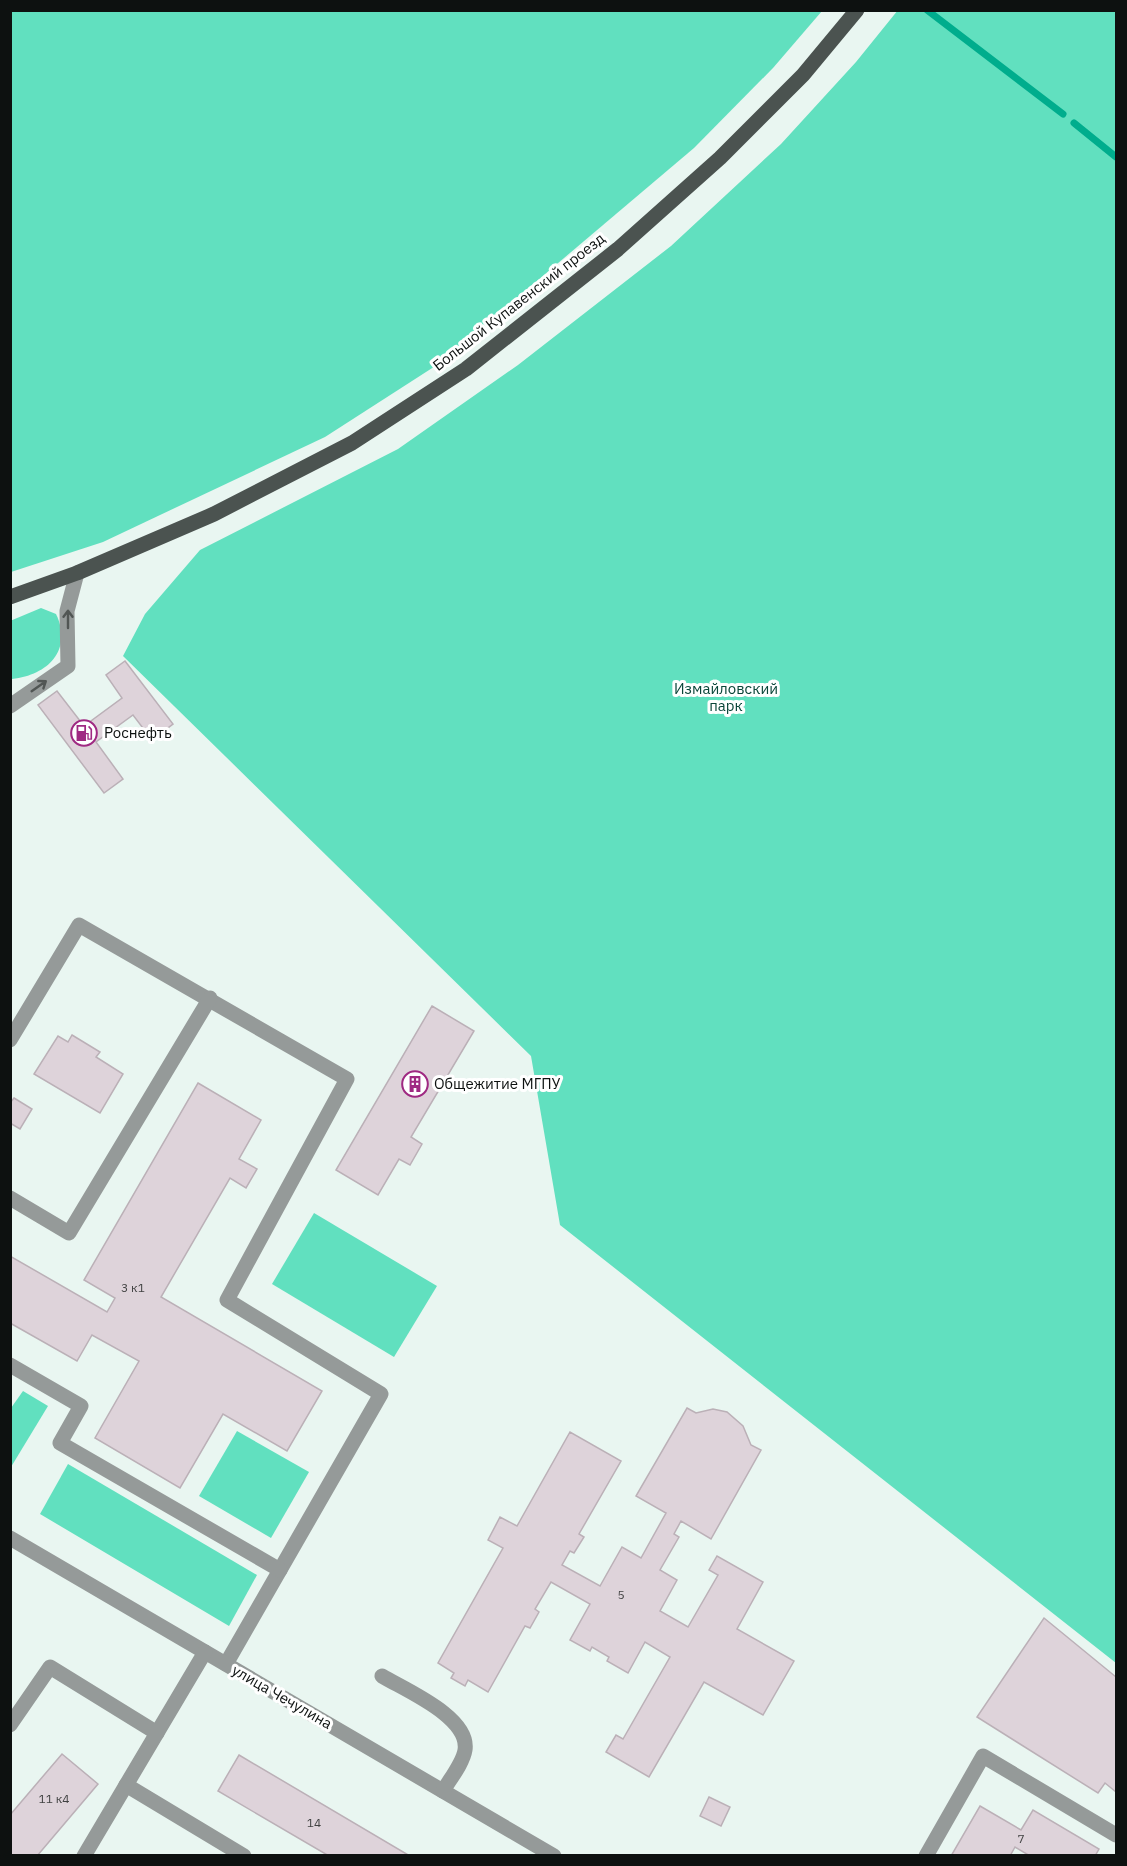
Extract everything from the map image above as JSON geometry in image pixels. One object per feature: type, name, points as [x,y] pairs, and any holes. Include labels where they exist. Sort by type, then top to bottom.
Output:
[{"type":"main road","name":"Большой Купавенский проезд","points":[[10,597],[76,573],[214,514],[352,443],[466,369],[618,249],[720,158],[803,75],[857,10]]},
{"type":"street","points":[[10,706],[68,666],[67,611],[76,573]]},
{"type":"street","points":[[10,1040],[79,925],[210,998],[347,1079],[227,1300],[381,1394],[226,1664]]},
{"type":"street","points":[[10,1198],[69,1233],[210,998]]},
{"type":"street","points":[[10,1365],[81,1406],[60,1443],[280,1570]]},
{"type":"street","name":"улица Чечулина","points":[[10,1538],[554,1856]]},
{"type":"street","points":[[84,1856],[205,1652]]},
{"type":"street","points":[[10,1725],[50,1667],[157,1733]]},
{"type":"street","points":[[382,1676],[444,1712],[455,1723],[465,1739],[465,1752],[443,1791]]},
{"type":"street","points":[[926,1856],[983,1756],[1116,1835]]},
{"type":"street","points":[[126,1785],[244,1856]]},
{"type":"green space","name":"Измайловский парк","points":[[898,10],[1116,11],[1116,1663],[560,1225],[531,1056],[123,656],[145,614],[200,550],[398,449],[518,365],[671,246],[781,144],[856,62]]},
{"type":"green space","points":[[10,11],[822,11],[773,68],[694,148],[440,363],[325,437],[103,542],[11,572]]},
{"type":"green space","points":[[41,608],[56,614],[60,627],[59,649],[46,666],[25,677],[12,679],[10,621]]},
{"type":"green space","points":[[314,1213],[437,1286],[394,1357],[272,1284]]},
{"type":"green space","points":[[23,1391],[48,1406],[11,1467],[11,1408]]},
{"type":"green space","points":[[237,1431],[309,1472],[271,1538],[199,1496]]},
{"type":"green space","points":[[68,1464],[257,1575],[229,1626],[40,1514]]},
{"type":"building","name":"Роснефть","points":[[125,661],[173,724],[152,740],[133,715],[96,742],[123,779],[104,793],[38,705],[57,691],[84,726],[122,698],[106,675]]},
{"type":"building","name":"Общежитие МГПУ","points":[[432,1006],[474,1031],[411,1137],[422,1144],[410,1165],[399,1159],[378,1195],[336,1170]]},
{"type":"building","points":[[72,1035],[100,1052],[96,1057],[123,1074],[100,1113],[34,1074],[58,1036],[68,1042]]},
{"type":"building","points":[[198,1083],[261,1120],[239,1159],[257,1169],[246,1188],[230,1178],[161,1297],[322,1391],[287,1451],[223,1414],[180,1488],[95,1438],[139,1361],[92,1335],[77,1361],[10,1323],[10,1256],[107,1312],[115,1298],[84,1280]]},
{"type":"building","points":[[14,1098],[32,1109],[20,1129],[10,1123],[10,1103]]},
{"type":"building","points":[[687,1408],[696,1413],[713,1409],[727,1412],[743,1426],[751,1445],[761,1450],[711,1539],[681,1521],[674,1534],[679,1537],[660,1570],[677,1580],[660,1611],[688,1627],[718,1575],[709,1570],[717,1556],[763,1582],[737,1629],[794,1661],[763,1715],[704,1682],[649,1777],[606,1752],[616,1735],[623,1739],[670,1657],[645,1642],[628,1673],[607,1661],[609,1657],[592,1647],[590,1651],[570,1640],[590,1604],[551,1582],[535,1609],[539,1612],[530,1628],[525,1626],[488,1692],[468,1680],[465,1686],[451,1678],[454,1673],[438,1663],[503,1548],[488,1540],[500,1517],[517,1526],[570,1432],[621,1461],[579,1534],[584,1537],[574,1553],[570,1551],[562,1565],[600,1586],[622,1547],[641,1558],[666,1513],[636,1496]]},
{"type":"building","points":[[1044,1618],[1116,1677],[1116,1792],[1105,1783],[1098,1793],[977,1717]]},
{"type":"building","points":[[62,1754],[98,1784],[37,1856],[10,1856],[10,1815]]},
{"type":"building","points":[[239,1755],[410,1856],[329,1856],[218,1791]]},
{"type":"building","points":[[709,1797],[730,1807],[721,1826],[700,1816]]},
{"type":"building","points":[[980,1806],[1021,1830],[1033,1810],[1099,1849],[1095,1856],[1030,1856],[1015,1847],[1010,1856],[951,1856]]},
{"type":"waterway","points":[[927,10],[1063,114]]},
{"type":"waterway","points":[[1074,123],[1116,157]]},
{"type":"place","name":"Роснефть","points":[[84,733]]},
{"type":"place","name":"Общежитие МГПУ","points":[[415,1084]]}]
